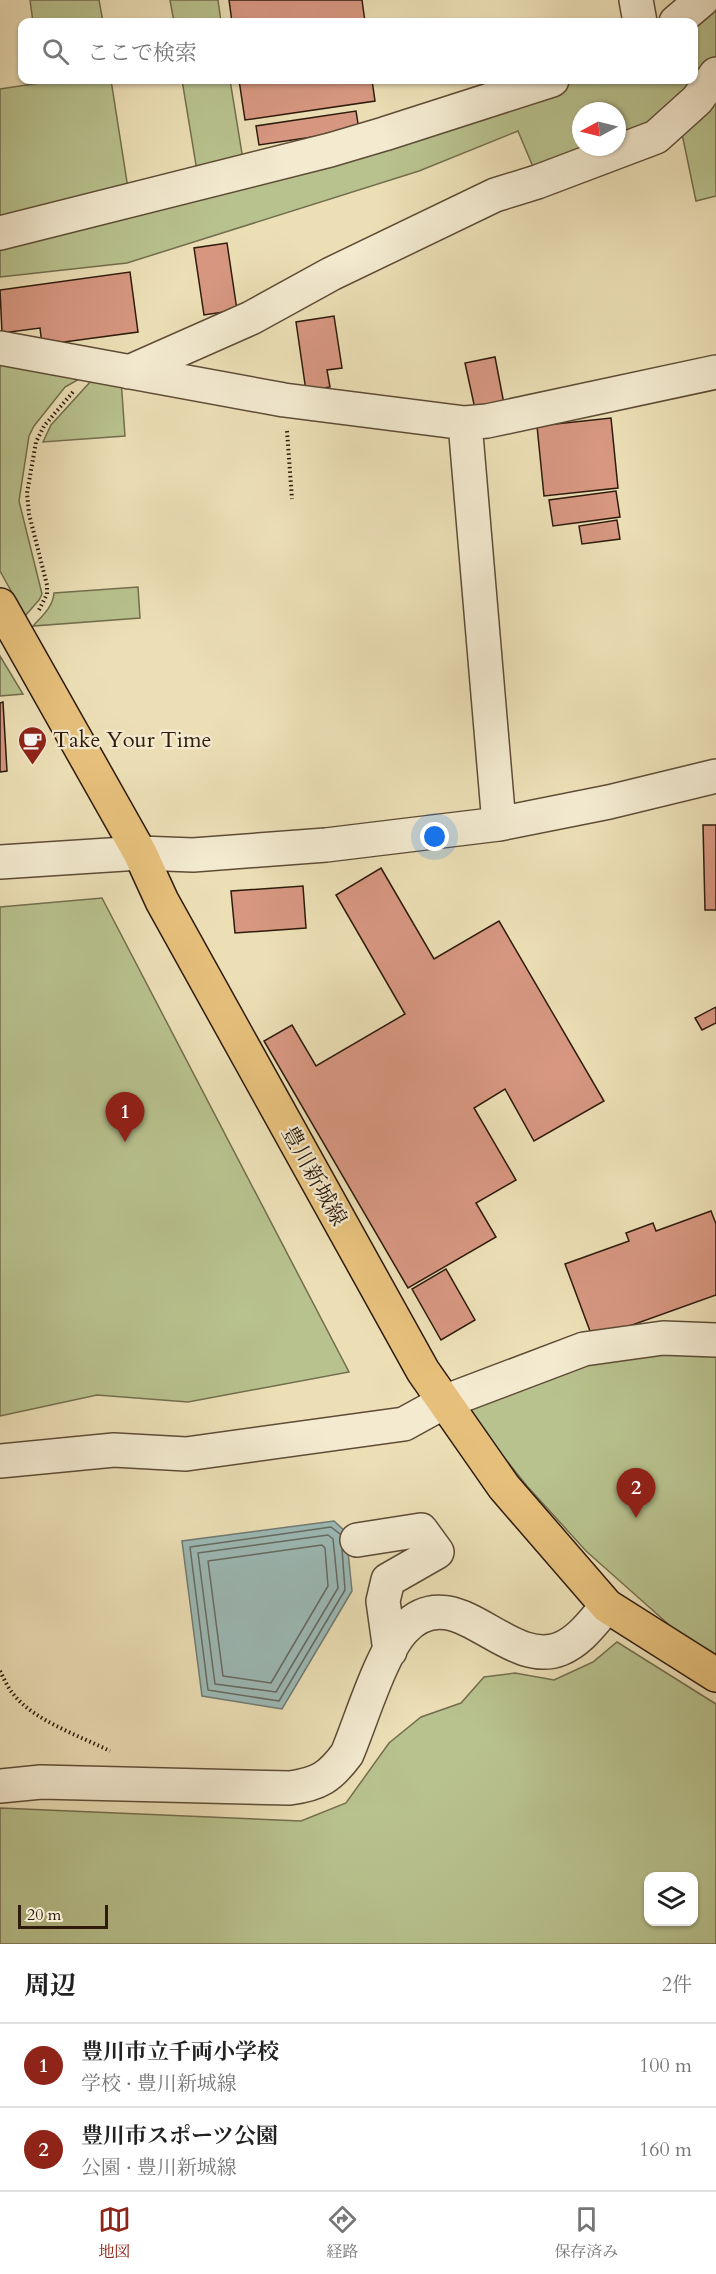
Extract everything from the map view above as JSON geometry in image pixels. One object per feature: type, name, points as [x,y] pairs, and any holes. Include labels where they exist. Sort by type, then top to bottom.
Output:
[{"type":"main road","name":"豊川新城線","points":[[0,605],[140,853],[162,901],[423,1371],[504,1487],[607,1606],[716,1675]]},
{"type":"street","points":[[636,0],[639,18]]},
{"type":"street","points":[[681,18],[702,0]]},
{"type":"street","points":[[129,372],[251,318],[331,274],[495,195],[537,182],[656,137],[697,100],[716,74]]},
{"type":"street","points":[[0,233],[330,150],[540,84]]},
{"type":"street","points":[[0,348],[284,400],[465,423],[487,421],[716,372]]},
{"type":"street","points":[[465,423],[499,824]]},
{"type":"street","points":[[0,862],[140,853],[193,855],[315,846],[499,824],[609,802],[716,776]]},
{"type":"street","points":[[0,1461],[114,1450],[186,1454],[404,1424],[422,1412],[444,1402],[584,1349],[663,1338],[716,1340]]},
{"type":"street","points":[[357,1540],[421,1530],[436,1552],[388,1580],[383,1601],[390,1651]]},
{"type":"street","points":[[0,1786],[41,1782],[290,1788],[308,1786],[323,1780],[338,1767],[348,1754],[390,1651],[404,1629],[418,1618],[447,1612],[466,1618],[520,1648],[535,1653],[558,1650],[574,1642],[607,1606]]},
{"type":"path","points":[[33,616],[45,601],[47,594],[27,503],[36,442],[44,426],[75,389]]},
{"type":"path","points":[[284,400],[292,499]]},
{"type":"path","points":[[0,1671],[13,1694],[24,1706],[39,1716],[120,1755]]},
{"type":"green space","points":[[30,0],[99,0],[102,18],[32,18]]},
{"type":"green space","points":[[170,0],[218,0],[220,18],[173,18]]},
{"type":"green space","points":[[716,0],[716,59],[698,83],[698,18]]},
{"type":"green space","points":[[33,84],[112,84],[129,195],[0,227],[0,89]]},
{"type":"green space","points":[[183,84],[231,84],[244,166],[198,177]]},
{"type":"green space","points":[[562,84],[697,84],[690,93],[626,139],[626,102],[572,102],[572,156],[586,156],[536,174],[518,131],[419,171],[127,263],[0,277],[0,243],[531,90]]},
{"type":"green space","points":[[716,86],[716,196],[696,201],[681,129]]},
{"type":"green space","points":[[0,355],[88,374],[65,387],[34,426],[29,436],[19,501],[42,594],[25,616],[0,571]]},
{"type":"green space","points":[[121,379],[125,436],[43,442],[51,425],[91,381]]},
{"type":"green space","points":[[138,587],[140,618],[33,626],[49,607],[54,593]]},
{"type":"green space","points":[[0,656],[23,694],[0,696]]},
{"type":"green space","points":[[102,898],[349,1372],[188,1402],[97,1395],[0,1416],[0,907]]},
{"type":"green space","points":[[716,1350],[716,1654],[676,1631],[586,1551],[527,1486],[464,1408],[583,1360]]},
{"type":"green space","points":[[617,1642],[716,1704],[716,1944],[0,1944],[0,1808],[301,1821],[346,1803],[389,1743],[421,1717],[461,1703],[484,1677],[515,1673],[554,1680],[593,1662]]},
{"type":"water","points":[[334,1521],[346,1532],[352,1591],[282,1709],[202,1696],[182,1541]]},
{"type":"building","points":[[229,0],[362,0],[364,18],[231,18]]},
{"type":"building","points":[[240,84],[373,84],[375,101],[245,120]]},
{"type":"building","points":[[356,111],[359,130],[259,145],[256,126]]},
{"type":"building","points":[[227,243],[237,310],[204,315],[194,248]]},
{"type":"building","points":[[130,272],[138,332],[42,345],[40,328],[2,333],[0,290]]},
{"type":"building","points":[[334,316],[342,368],[327,370],[330,387],[306,391],[296,322]]},
{"type":"building","points":[[495,357],[504,404],[475,409],[465,363]]},
{"type":"building","points":[[611,418],[618,488],[544,496],[537,426]]},
{"type":"building","points":[[616,491],[620,517],[553,526],[549,500]]},
{"type":"building","points":[[617,520],[620,539],[582,544],[579,526]]},
{"type":"building","points":[[3,702],[7,771],[0,772],[0,703]]},
{"type":"building","points":[[703,825],[716,825],[716,910],[705,910]]},
{"type":"building","points":[[381,868],[434,959],[499,921],[604,1101],[534,1141],[505,1089],[474,1108],[516,1180],[476,1203],[496,1237],[408,1288],[264,1041],[292,1025],[316,1066],[405,1014],[336,895]]},
{"type":"building","points":[[303,886],[306,928],[235,933],[231,891]]},
{"type":"building","points":[[716,1007],[716,1023],[702,1030],[695,1018]]},
{"type":"building","points":[[711,1211],[716,1224],[716,1295],[593,1339],[565,1264],[629,1241],[626,1233],[653,1223],[656,1231]]},
{"type":"building","points":[[446,1269],[475,1320],[441,1340],[412,1289]]},
{"type":"place","name":"Take Your Time","points":[[32,766]]},
{"type":"place","name":"豊川市立千両小学校","points":[[125,1142]]},
{"type":"place","name":"豊川市スポーツ公園","points":[[636,1518]]}]
